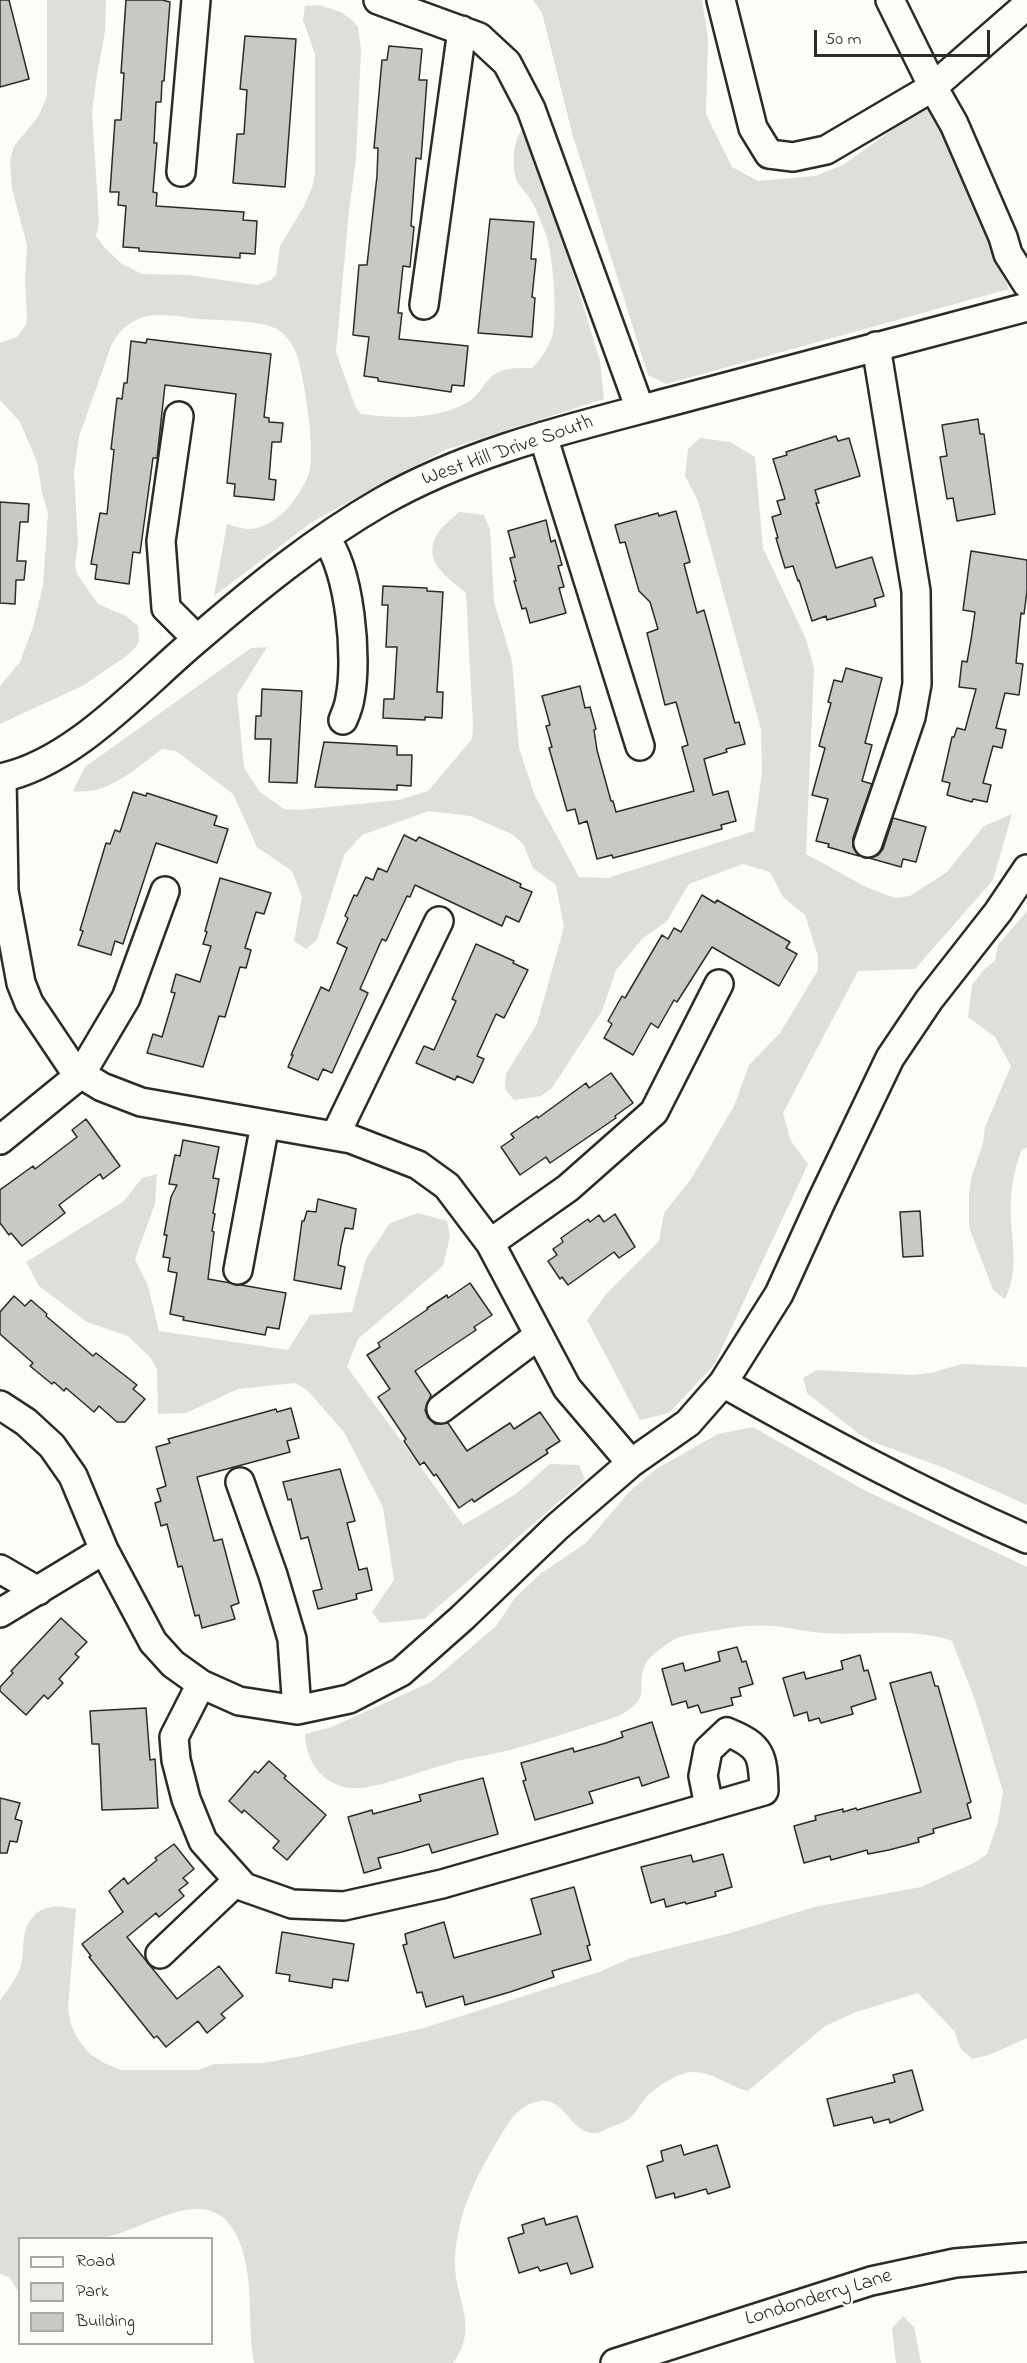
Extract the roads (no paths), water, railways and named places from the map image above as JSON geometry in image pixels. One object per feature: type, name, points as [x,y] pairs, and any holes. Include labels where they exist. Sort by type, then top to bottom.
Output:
[{"type":"street","points":[[181,172],[196,0]]},
{"type":"street","points":[[378,0],[479,37],[507,63],[531,109],[640,409]]},
{"type":"street","points":[[721,0],[753,128],[769,154],[794,157],[826,150],[933,87],[1027,5]]},
{"type":"street","points":[[890,0],[954,124],[1003,237],[1008,254],[1027,284]]},
{"type":"street","points":[[424,305],[462,30]]},
{"type":"street","name":"West Hill Drive South","points":[[1,778],[25,771],[59,755],[108,717],[197,639],[325,537],[381,502],[440,471],[543,436],[1027,307]]},
{"type":"street","points":[[868,843],[911,717],[917,684],[916,591],[876,346]]},
{"type":"street","points":[[179,416],[161,541],[166,608],[197,639]]},
{"type":"street","points":[[543,436],[640,746]]},
{"type":"street","points":[[325,537],[333,547],[346,588],[352,666],[350,698],[344,720]]},
{"type":"street","points":[[1,778],[3,891],[21,983],[29,1003],[74,1070],[102,1087],[141,1102],[351,1139],[428,1172],[447,1186],[490,1243],[567,1388],[631,1463]]},
{"type":"street","points":[[0,1405],[26,1422],[57,1454],[73,1476],[104,1550],[153,1642],[173,1664],[201,1684],[239,1701],[297,1710],[349,1700],[401,1672],[462,1618],[557,1527],[631,1463],[688,1423],[723,1383],[779,1294],[890,1058],[929,1000],[998,912],[1027,869]]},
{"type":"street","points":[[0,1140],[81,1074],[126,998],[165,891]]},
{"type":"street","points":[[335,1136],[439,921]]},
{"type":"street","points":[[490,1243],[568,1188],[654,1112],[719,984]]},
{"type":"street","points":[[238,1270],[265,1124]]},
{"type":"street","points":[[441,1409],[539,1335]]},
{"type":"street","points":[[723,1383],[909,1484],[1027,1539]]},
{"type":"street","points":[[240,1482],[273,1575],[292,1639],[297,1710]]},
{"type":"street","points":[[0,1613],[104,1550]]},
{"type":"street","points":[[0,1569],[38,1591]]},
{"type":"street","points":[[201,1684],[174,1737],[176,1760],[186,1799],[203,1841],[244,1887],[292,1904],[344,1906],[442,1884],[709,1806]]},
{"type":"street","points":[[160,1954],[238,1880]]},
{"type":"street","name":"Londonderry Lane","points":[[615,2363],[871,2281],[955,2263],[1027,2257]]}]
